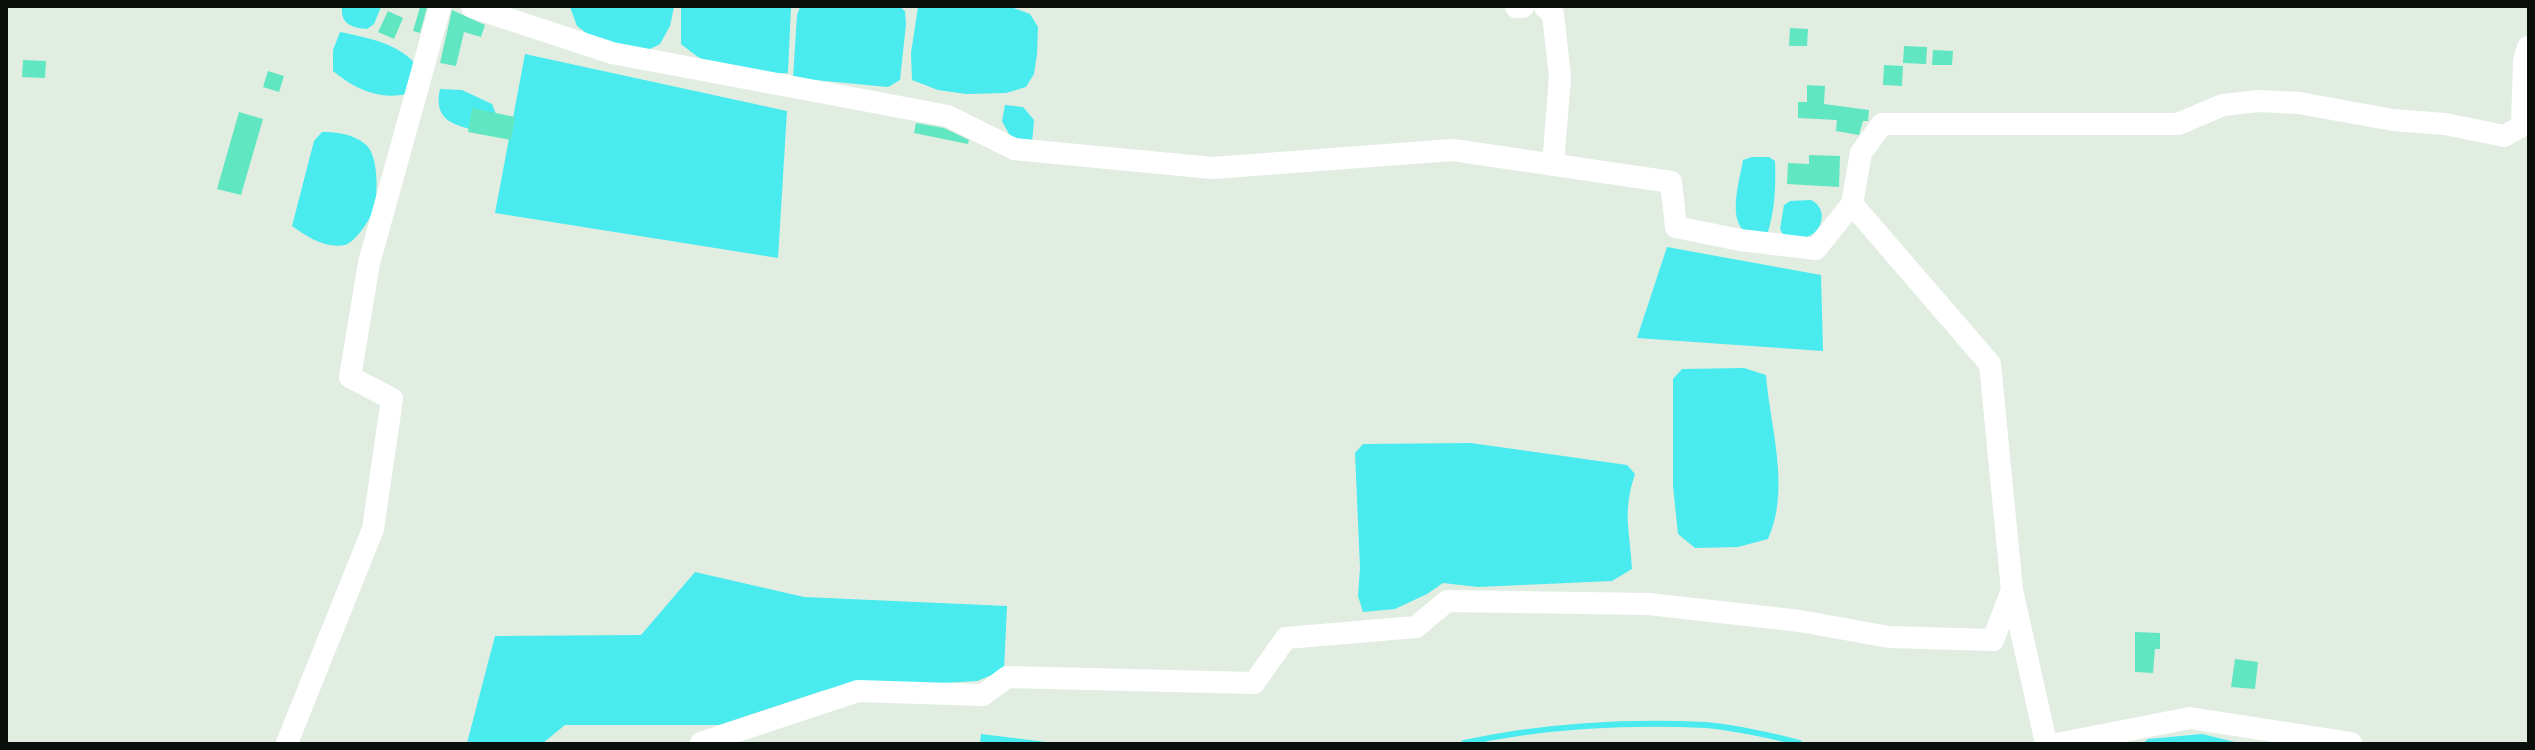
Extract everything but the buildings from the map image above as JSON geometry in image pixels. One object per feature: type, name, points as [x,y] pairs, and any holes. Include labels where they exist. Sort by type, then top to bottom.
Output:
[{"type":"street","points":[[286,743],[373,529],[392,400],[350,377],[369,263],[440,7]]},
{"type":"street","points":[[472,7],[612,53],[948,116],[1014,149],[1212,168],[1453,150],[1671,182],[1676,227],[1740,240],[1816,249],[1852,204],[1861,153],[1882,124],[2178,124],[2223,105],[2258,101],[2299,103],[2392,120],[2445,124],[2504,136],[2522,126],[2524,61],[2528,47]]},
{"type":"street","points":[[1516,7],[1523,7]]},
{"type":"street","points":[[1545,7],[1553,14],[1560,77],[1552,165]]},
{"type":"street","points":[[1852,204],[1990,364],[2012,590],[2046,743]]},
{"type":"street","points":[[702,743],[858,691],[983,695],[1007,677],[1254,683],[1286,638],[1416,627],[1447,601],[1649,604],[1800,621],[1889,637],[1993,640],[2012,590]]},
{"type":"street","points":[[2062,743],[2190,718],[2351,743]]},
{"type":"water","points":[[342,7],[381,7],[374,24],[367,29],[357,28],[348,24],[343,17]]},
{"type":"water","points":[[570,7],[674,7],[670,26],[660,44],[644,52],[598,42],[577,26]]},
{"type":"water","points":[[681,7],[791,7],[788,73],[741,71],[713,65],[700,58],[681,44]]},
{"type":"water","points":[[800,7],[900,7],[905,11],[906,24],[900,80],[888,87],[793,78],[797,15]]},
{"type":"water","points":[[918,7],[1011,7],[1030,14],[1038,27],[1037,54],[1034,74],[1026,87],[1006,93],[966,94],[938,90],[912,80],[911,53]]},
{"type":"water","points":[[340,32],[383,43],[402,52],[410,59],[418,67],[407,94],[386,95],[367,92],[358,88],[333,71],[333,50]]},
{"type":"water","points":[[525,54],[787,111],[778,258],[495,213]]},
{"type":"water","points":[[440,89],[462,90],[492,104],[496,114],[478,131],[453,123],[442,114],[439,108]]},
{"type":"water","points":[[1005,105],[1023,107],[1034,120],[1032,143],[1010,136],[1002,121]]},
{"type":"water","points":[[322,132],[345,134],[355,138],[365,144],[369,149],[375,163],[377,190],[374,210],[368,222],[359,234],[345,245],[330,245],[316,241],[292,226],[314,141]]},
{"type":"water","points":[[1752,157],[1769,157],[1775,161],[1772,217],[1767,235],[1752,235],[1743,229],[1738,220],[1736,196],[1743,160]]},
{"type":"water","points":[[1811,200],[1821,211],[1822,219],[1820,226],[1815,232],[1807,237],[1797,238],[1784,236],[1780,229],[1784,205],[1790,201]]},
{"type":"water","points":[[1667,247],[1821,275],[1823,351],[1637,338]]},
{"type":"water","points":[[1744,368],[1766,375],[1779,479],[1775,520],[1768,539],[1738,547],[1695,548],[1678,534],[1673,486],[1673,379],[1682,369]]},
{"type":"water","points":[[1471,443],[1627,465],[1635,474],[1631,488],[1628,511],[1632,569],[1612,581],[1478,587],[1443,583],[1427,594],[1395,609],[1363,612],[1358,596],[1360,568],[1355,453],[1363,444]]},
{"type":"water","points":[[695,572],[804,597],[1007,606],[1004,670],[977,681],[825,690],[719,725],[565,725],[543,743],[467,743],[495,636],[641,635]]},
{"type":"water","points":[[981,734],[1055,743],[980,743]]},
{"type":"water","points":[[2202,734],[2239,743],[2143,743],[2148,739]]},
{"type":"waterway","points":[[1464,743],[1523,732],[1616,724],[1677,724],[1716,726],[1752,732],[1799,743]]}]
